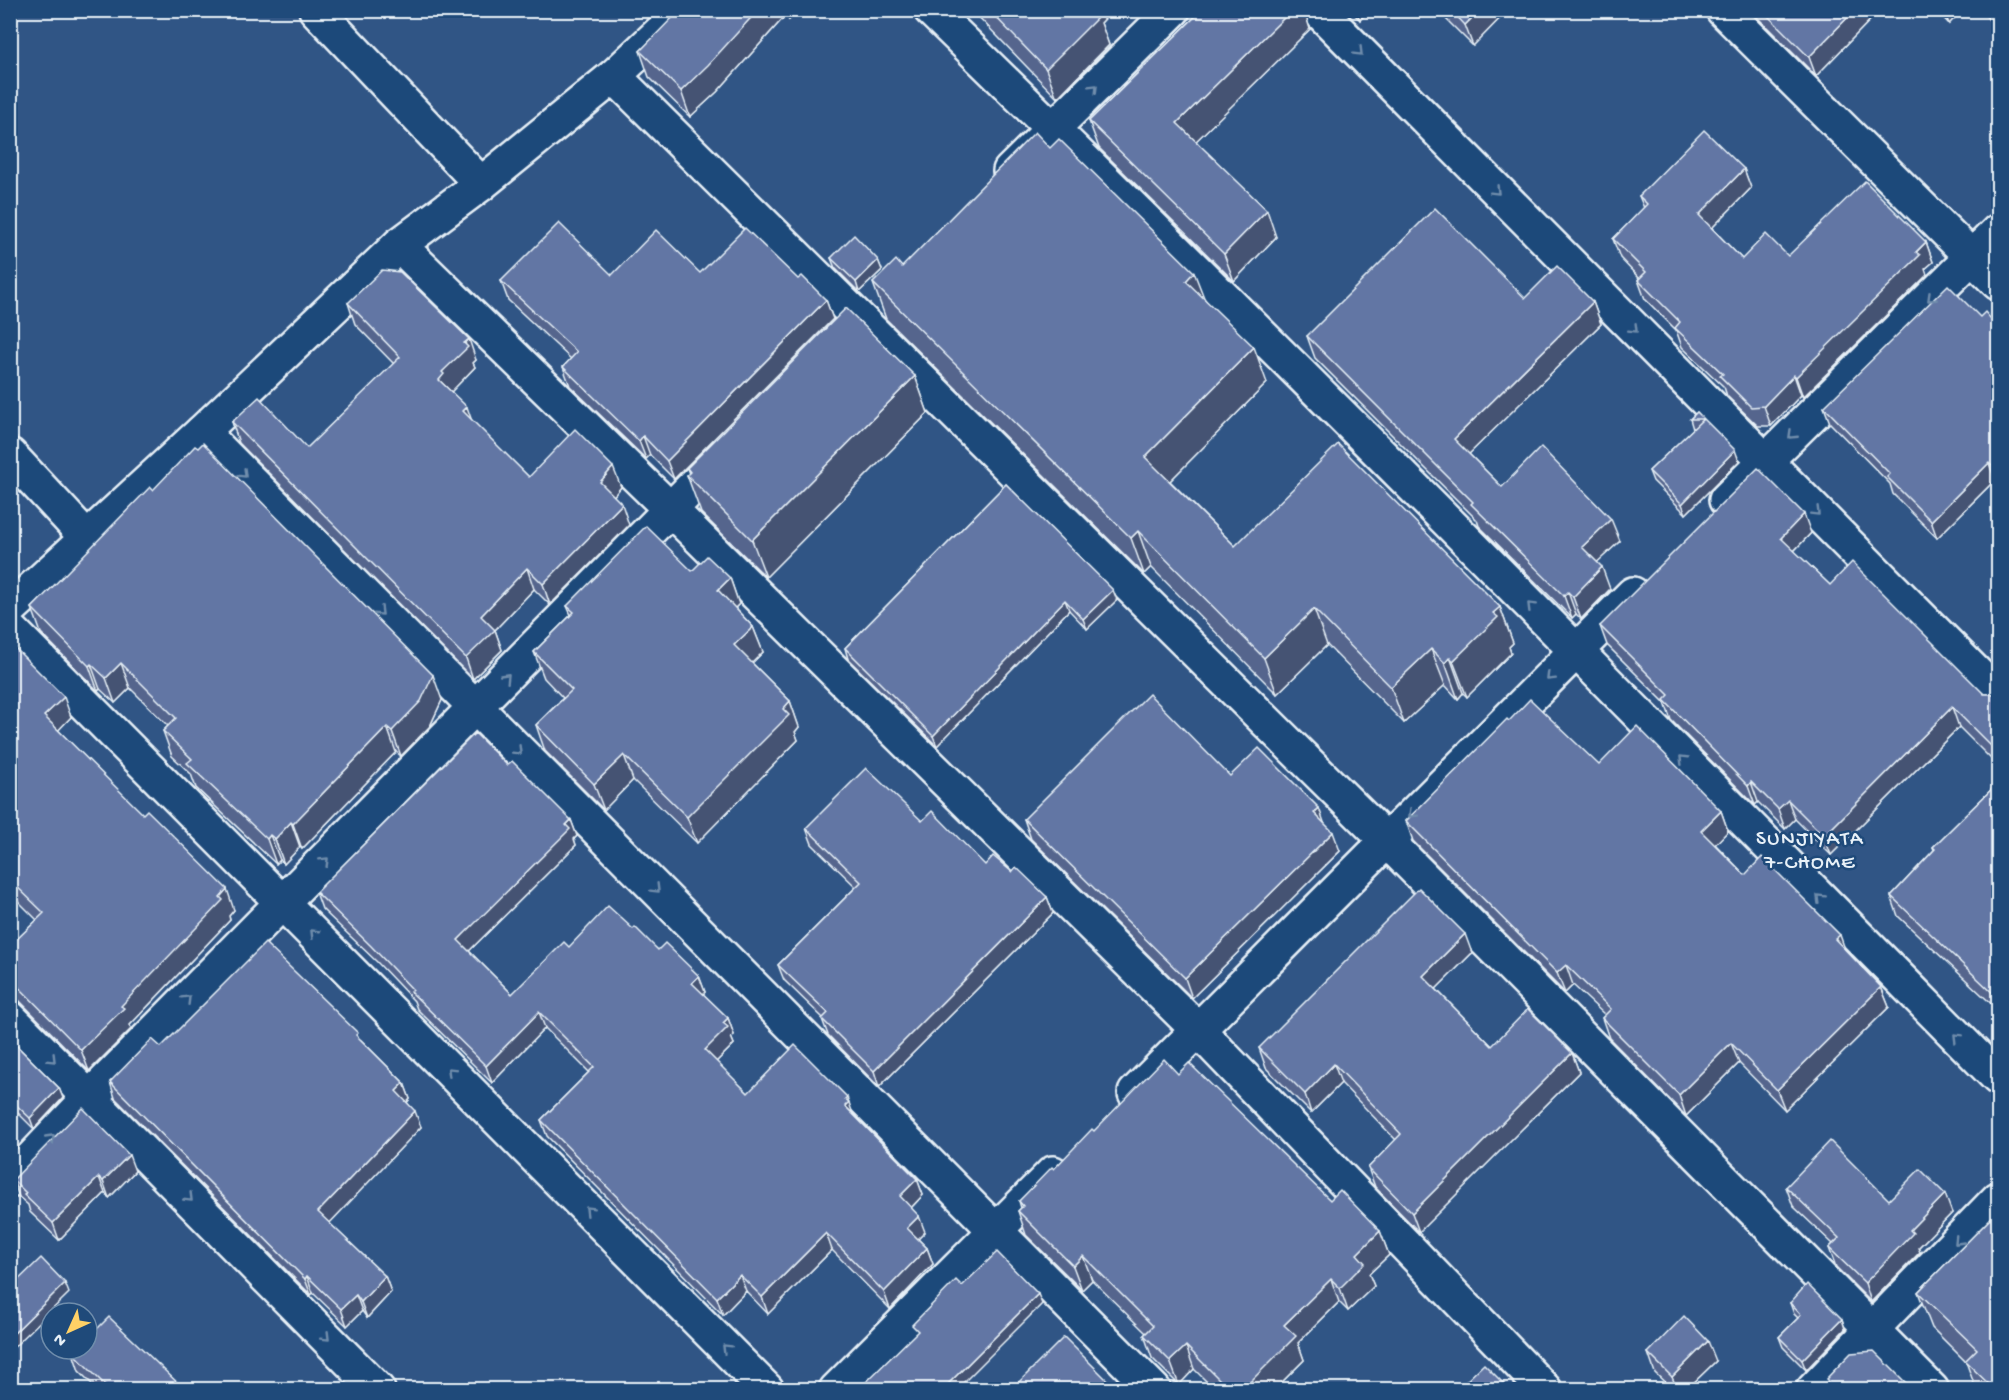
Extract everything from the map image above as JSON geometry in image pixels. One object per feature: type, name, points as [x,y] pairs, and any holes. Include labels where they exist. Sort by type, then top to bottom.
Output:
[{"type":"street","points":[[316,10],[481,184]]},
{"type":"street","points":[[10,609],[202,432],[399,245],[481,184],[614,76],[684,10]]},
{"type":"street","points":[[931,10],[1577,651],[1998,1078]]},
{"type":"street","points":[[985,195],[1173,10]]},
{"type":"street","points":[[1318,10],[1998,694]]},
{"type":"street","points":[[1723,10],[1998,283]]},
{"type":"street","points":[[614,76],[868,310],[1386,840],[1932,1389]]},
{"type":"street","points":[[1708,519],[1998,231]]},
{"type":"street","points":[[399,245],[1199,1031],[1545,1389]]},
{"type":"street","points":[[835,344],[868,310]]},
{"type":"street","points":[[202,432],[1154,1389]]},
{"type":"street","points":[[10,1181],[90,1097],[744,435]]},
{"type":"street","points":[[10,455],[87,537]]},
{"type":"street","points":[[1114,1113],[1199,1031],[1386,840],[1650,577]]},
{"type":"street","points":[[10,628],[767,1389]]},
{"type":"street","points":[[10,1018],[378,1389]]},
{"type":"street","points":[[836,1389],[995,1228],[1072,1155]]},
{"type":"street","points":[[1813,1389],[1998,1199]]},
{"type":"building","points":[[683,10],[758,10],[681,91],[640,51],[675,15],[677,17]]},
{"type":"building","points":[[989,10],[1093,10],[1099,16],[1046,69]]},
{"type":"building","points":[[1202,10],[1292,10],[1177,123],[1267,210],[1224,254],[1089,121]]},
{"type":"building","points":[[1451,10],[1480,10],[1465,25]]},
{"type":"building","points":[[1762,10],[1855,10],[1809,57]]},
{"type":"building","points":[[1704,130],[1744,169],[1699,215],[1742,259],[1766,234],[1788,256],[1865,181],[1926,242],[1916,252],[1920,255],[1764,406],[1751,407],[1720,376],[1723,374],[1675,328],[1680,322],[1638,280],[1646,272],[1613,239],[1647,204],[1639,196]]},
{"type":"building","points":[[1035,132],[1050,148],[1059,139],[1194,272],[1186,281],[1254,347],[1145,457],[1235,546],[1338,444],[1500,607],[1493,613],[1498,617],[1453,661],[1450,657],[1445,663],[1431,649],[1391,687],[1314,609],[1264,658],[1138,531],[1131,538],[873,283],[896,260],[902,267]]},
{"type":"building","points":[[1435,208],[1525,298],[1557,266],[1593,302],[1454,439],[1502,487],[1541,447],[1611,519],[1582,547],[1602,567],[1573,597],[1568,592],[1564,596],[1307,336]]},
{"type":"building","points":[[559,223],[612,275],[656,230],[700,273],[745,228],[798,279],[802,276],[826,300],[667,461],[643,436],[639,441],[563,367],[577,352],[501,281]]},
{"type":"building","points":[[854,235],[878,260],[856,282],[831,258]]},
{"type":"building","points":[[382,270],[400,272],[469,339],[464,343],[468,347],[442,372],[444,374],[439,380],[467,407],[463,411],[529,477],[575,429],[613,467],[600,482],[622,504],[543,584],[527,568],[481,616],[495,630],[466,658],[232,422],[259,397],[307,448],[400,357],[348,303]]},
{"type":"building","points":[[1948,285],[1980,317],[1985,312],[1998,327],[1998,461],[1993,467],[1989,463],[1931,521],[1887,477],[1890,474],[1824,407]]},
{"type":"building","points":[[846,308],[915,376],[752,540],[687,475],[690,472],[687,468]]},
{"type":"building","points":[[1697,412],[1735,450],[1682,504],[1649,471],[1703,419],[1690,419]]},
{"type":"building","points":[[203,443],[433,675],[421,701],[392,731],[387,727],[293,824],[291,822],[275,839],[270,835],[267,839],[187,763],[192,759],[163,731],[176,718],[121,663],[106,678],[91,664],[89,666],[32,608],[150,487],[153,490],[195,446],[198,448]]},
{"type":"building","points":[[1758,468],[1804,514],[1781,538],[1830,585],[1852,562],[1984,694],[1998,692],[1998,753],[1952,707],[1824,836],[1788,800],[1778,809],[1751,782],[1748,786],[1664,700],[1669,695],[1600,626]]},
{"type":"building","points":[[1006,484],[1113,590],[1083,619],[1065,600],[933,736],[845,648]]},
{"type":"building","points":[[646,526],[692,571],[707,556],[730,578],[718,590],[753,627],[734,645],[790,701],[783,709],[789,715],[687,817],[624,755],[594,784],[536,725],[572,690],[534,652],[574,612],[567,606]]},
{"type":"building","points":[[10,643],[64,697],[44,716],[143,814],[147,810],[227,889],[220,897],[223,900],[121,1006],[124,1008],[81,1050],[10,978],[10,946],[44,913],[10,880]]},
{"type":"building","points":[[1149,694],[1230,776],[1259,748],[1319,808],[1314,813],[1333,832],[1185,978],[1024,819]]},
{"type":"building","points":[[1530,699],[1599,765],[1637,726],[1721,811],[1701,831],[1745,875],[1762,857],[1840,935],[1835,939],[1881,987],[1777,1090],[1731,1043],[1679,1095],[1602,1018],[1611,1009],[1566,965],[1557,973],[1406,821],[1507,719],[1509,721]]},
{"type":"building","points":[[475,733],[507,765],[512,761],[571,820],[566,825],[570,829],[458,940],[512,994],[564,942],[569,947],[608,906],[633,929],[635,927],[658,950],[665,943],[699,976],[692,983],[728,1018],[723,1023],[728,1027],[705,1050],[748,1093],[795,1045],[847,1097],[845,1099],[849,1102],[845,1106],[917,1179],[900,1196],[919,1216],[907,1228],[927,1248],[884,1292],[826,1233],[762,1297],[740,1275],[717,1298],[541,1120],[594,1067],[539,1012],[486,1066],[411,992],[413,990],[316,892]]},
{"type":"building","points":[[866,768],[922,821],[932,811],[985,865],[993,856],[1012,872],[1016,867],[1047,897],[874,1071],[822,1019],[828,1013],[778,965],[861,882],[806,828]]},
{"type":"building","points":[[1998,783],[1998,998],[1891,896],[1935,849],[1933,847]]},
{"type":"building","points":[[1419,888],[1465,934],[1423,976],[1492,1046],[1528,1009],[1572,1053],[1412,1213],[1368,1168],[1401,1134],[1334,1064],[1305,1094],[1259,1048]]},
{"type":"building","points":[[265,943],[358,1033],[356,1035],[404,1083],[396,1091],[415,1111],[318,1212],[385,1276],[361,1302],[356,1295],[341,1309],[307,1276],[305,1279],[110,1082],[152,1039],[161,1047]]},
{"type":"building","points":[[10,1039],[59,1088],[30,1118],[10,1099]]},
{"type":"building","points":[[1164,1059],[1178,1074],[1189,1063],[1330,1200],[1340,1190],[1380,1231],[1357,1254],[1365,1263],[1340,1288],[1331,1279],[1284,1325],[1296,1336],[1243,1389],[1229,1389],[1186,1346],[1170,1361],[1144,1335],[1153,1326],[1083,1256],[1073,1266],[1018,1211],[1023,1206],[1019,1201],[1092,1129],[1094,1131]]},
{"type":"building","points":[[83,1108],[129,1155],[103,1181],[99,1177],[53,1223],[24,1195],[26,1193],[13,1180]]},
{"type":"building","points":[[1830,1141],[1889,1200],[1920,1169],[1945,1194],[1910,1230],[1913,1233],[1865,1283],[1829,1248],[1839,1238],[1786,1187]]},
{"type":"building","points":[[1998,1211],[1998,1389],[1994,1389],[1965,1361],[1977,1349],[1918,1292]]},
{"type":"building","points":[[997,1252],[1038,1294],[943,1389],[859,1389],[918,1331],[912,1325],[956,1280],[962,1286]]},
{"type":"building","points":[[41,1258],[65,1283],[47,1301],[39,1301],[39,1309],[10,1337],[10,1288]]},
{"type":"building","points":[[1807,1284],[1842,1319],[1802,1360],[1779,1337],[1801,1315],[1790,1303]]},
{"type":"building","points":[[1684,1316],[1708,1341],[1672,1377],[1648,1353]]},
{"type":"building","points":[[109,1317],[184,1389],[109,1389],[81,1361],[99,1361],[99,1327]]},
{"type":"building","points":[[1064,1337],[1114,1389],[1012,1389]]},
{"type":"building","points":[[1874,1351],[1912,1389],[1820,1389],[1828,1381],[1826,1379],[1851,1353]]},
{"type":"building","points":[[1484,1364],[1509,1389],[1458,1389]]},
{"type":"district","name":"SUNJIYATA 7-CHOME","points":[[1810,852]]}]
